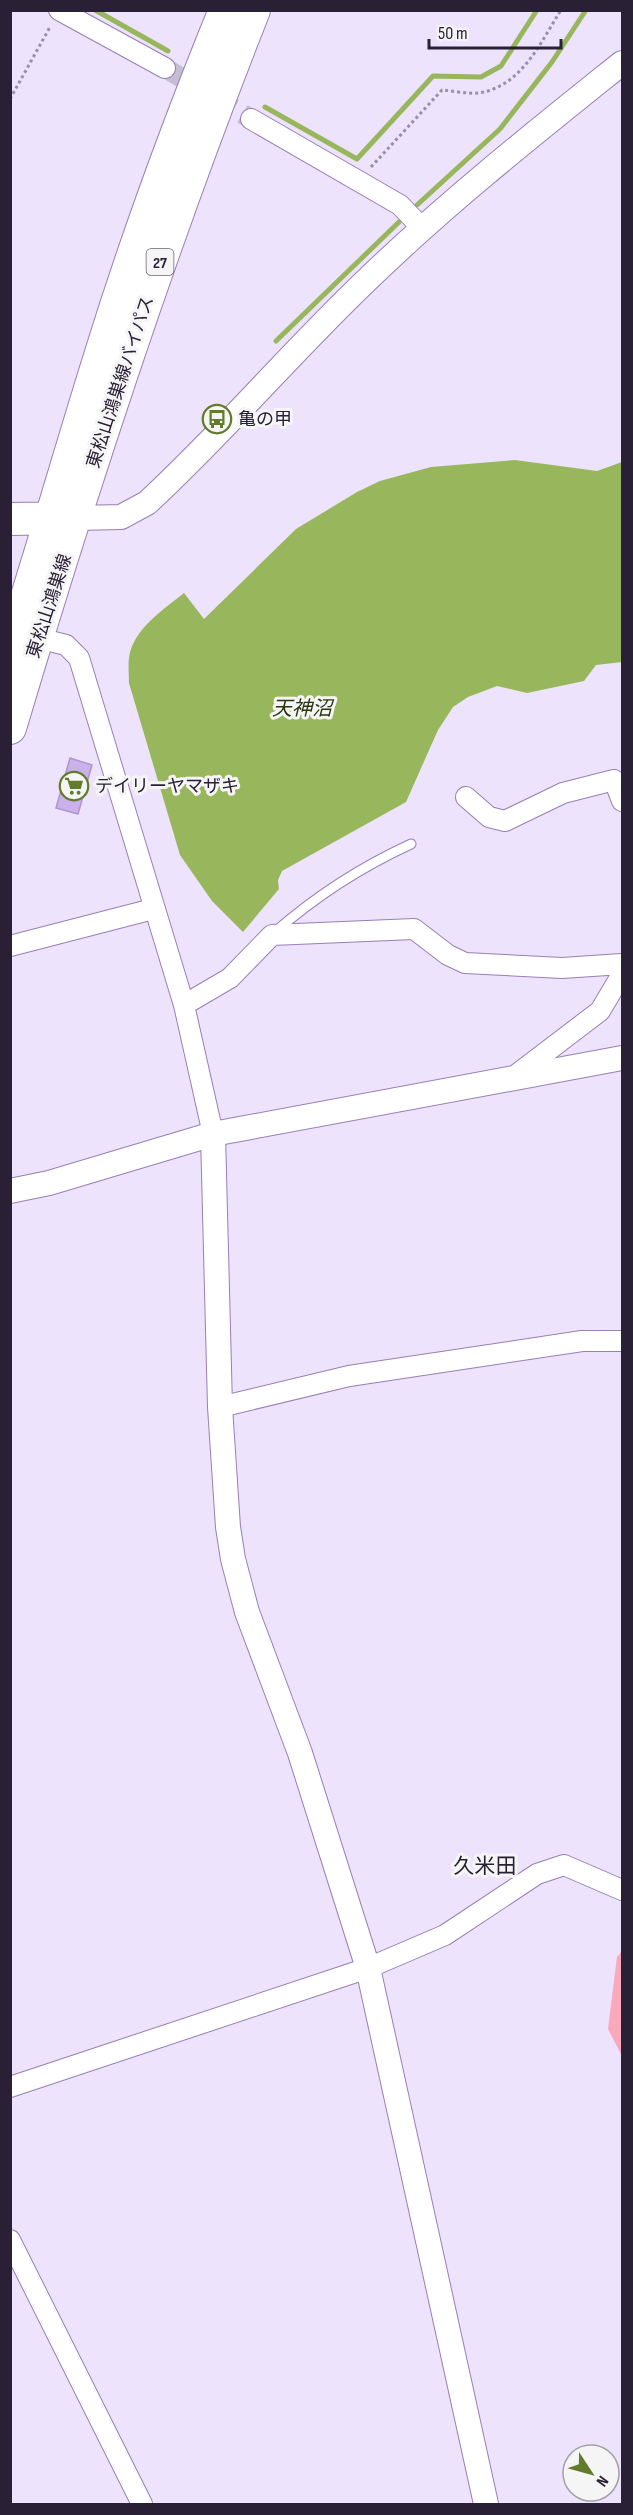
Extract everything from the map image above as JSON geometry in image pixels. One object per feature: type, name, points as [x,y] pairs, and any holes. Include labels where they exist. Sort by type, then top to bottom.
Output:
[{"type":"main road","name":"東松山鴻巣線バイパス","points":[[64,518],[101,353],[157,186],[225,10]]},
{"type":"main road","name":"東松山鴻巣線バイパス","points":[[64,518],[185,187],[254,10]]},
{"type":"main road","points":[[10,519],[64,518]]},
{"type":"main road","name":"東松山鴻巣線","points":[[10,728],[25,644],[64,518]]},
{"type":"street","points":[[56,15],[165,68]]},
{"type":"street","points":[[64,518],[121,517],[147,503],[318,328],[422,228],[520,144],[622,63]]},
{"type":"street","points":[[251,119],[400,206],[422,228]]},
{"type":"street","points":[[25,644],[66,645],[79,658],[153,909],[184,1005],[213,1134],[220,1407],[228,1527],[244,1602],[300,1753],[368,1968],[486,2505]]},
{"type":"street","points":[[465,797],[489,817],[505,821],[563,793],[614,780],[622,801]]},
{"type":"street","points":[[10,946],[153,909]]},
{"type":"street","points":[[184,1005],[230,978],[272,935],[414,929],[448,955],[465,963],[562,968],[622,964]]},
{"type":"street","points":[[508,1081],[600,1011],[622,974]]},
{"type":"street","points":[[10,1191],[49,1183],[213,1134],[622,1058]]},
{"type":"street","points":[[220,1407],[349,1376],[582,1341],[622,1341]]},
{"type":"street","points":[[10,2087],[368,1968],[445,1935],[537,1874],[564,1865],[622,1890]]},
{"type":"street","points":[[10,2240],[142,2505]]},
{"type":"lane","points":[[272,935],[304,906],[371,862],[411,844]]},
{"type":"path","points":[[358,182],[442,90],[479,93],[508,83],[525,67],[561,10]]},
{"type":"path","points":[[10,99],[56,15]]},
{"type":"shaded area","points":[[622,1951],[622,2056],[608,2029],[617,1957]]},
{"type":"water","name":"天神沼","points":[[515,460],[597,471],[622,462],[622,662],[596,665],[584,681],[527,693],[497,686],[468,697],[453,707],[438,730],[406,802],[282,871],[278,880],[279,889],[243,932],[212,901],[180,855],[129,683],[129,658],[136,638],[158,613],[184,593],[204,619],[296,529],[357,492],[380,481],[431,467]]},
{"type":"building","name":"デイリーヤマザキ","points":[[70,758],[92,765],[78,814],[56,808]]},
{"type":"waterway","points":[[95,10],[168,51]]},
{"type":"waterway","points":[[265,107],[357,159],[433,76],[481,77],[501,66],[537,10]]},
{"type":"waterway","points":[[417,205],[500,129],[552,62],[586,10]]},
{"type":"waterway","points":[[276,341],[399,222]]},
{"type":"tunnel","points":[[165,68],[251,119]]},
{"type":"place","name":"亀の甲","points":[[217,419]]},
{"type":"place","name":"デイリーヤマザキ","points":[[74,786]]},
{"type":"district","name":"久米田","points":[[485,1866]]}]
